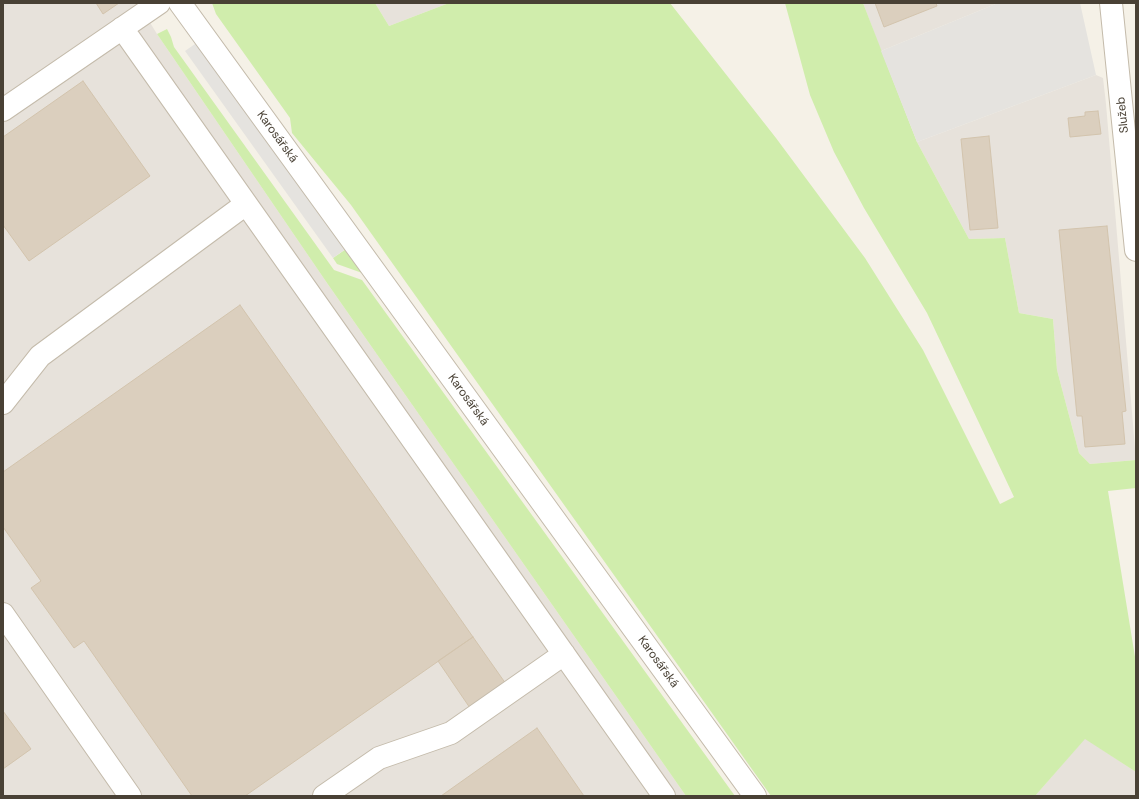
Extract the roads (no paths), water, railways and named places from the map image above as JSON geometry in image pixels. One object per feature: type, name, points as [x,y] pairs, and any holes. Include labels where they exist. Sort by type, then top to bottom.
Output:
[{"type":"street","points":[[3,110],[159,3]]},
{"type":"street","name":"Karosářská","points":[[180,3],[755,796]]},
{"type":"street","name":"Služeb","points":[[1111,3],[1136,250]]},
{"type":"street","points":[[122,28],[664,796]]},
{"type":"street","points":[[3,403],[40,356],[246,204]]},
{"type":"street","points":[[3,614],[130,796]]},
{"type":"street","points":[[324,796],[379,758],[451,733],[564,654]]}]
